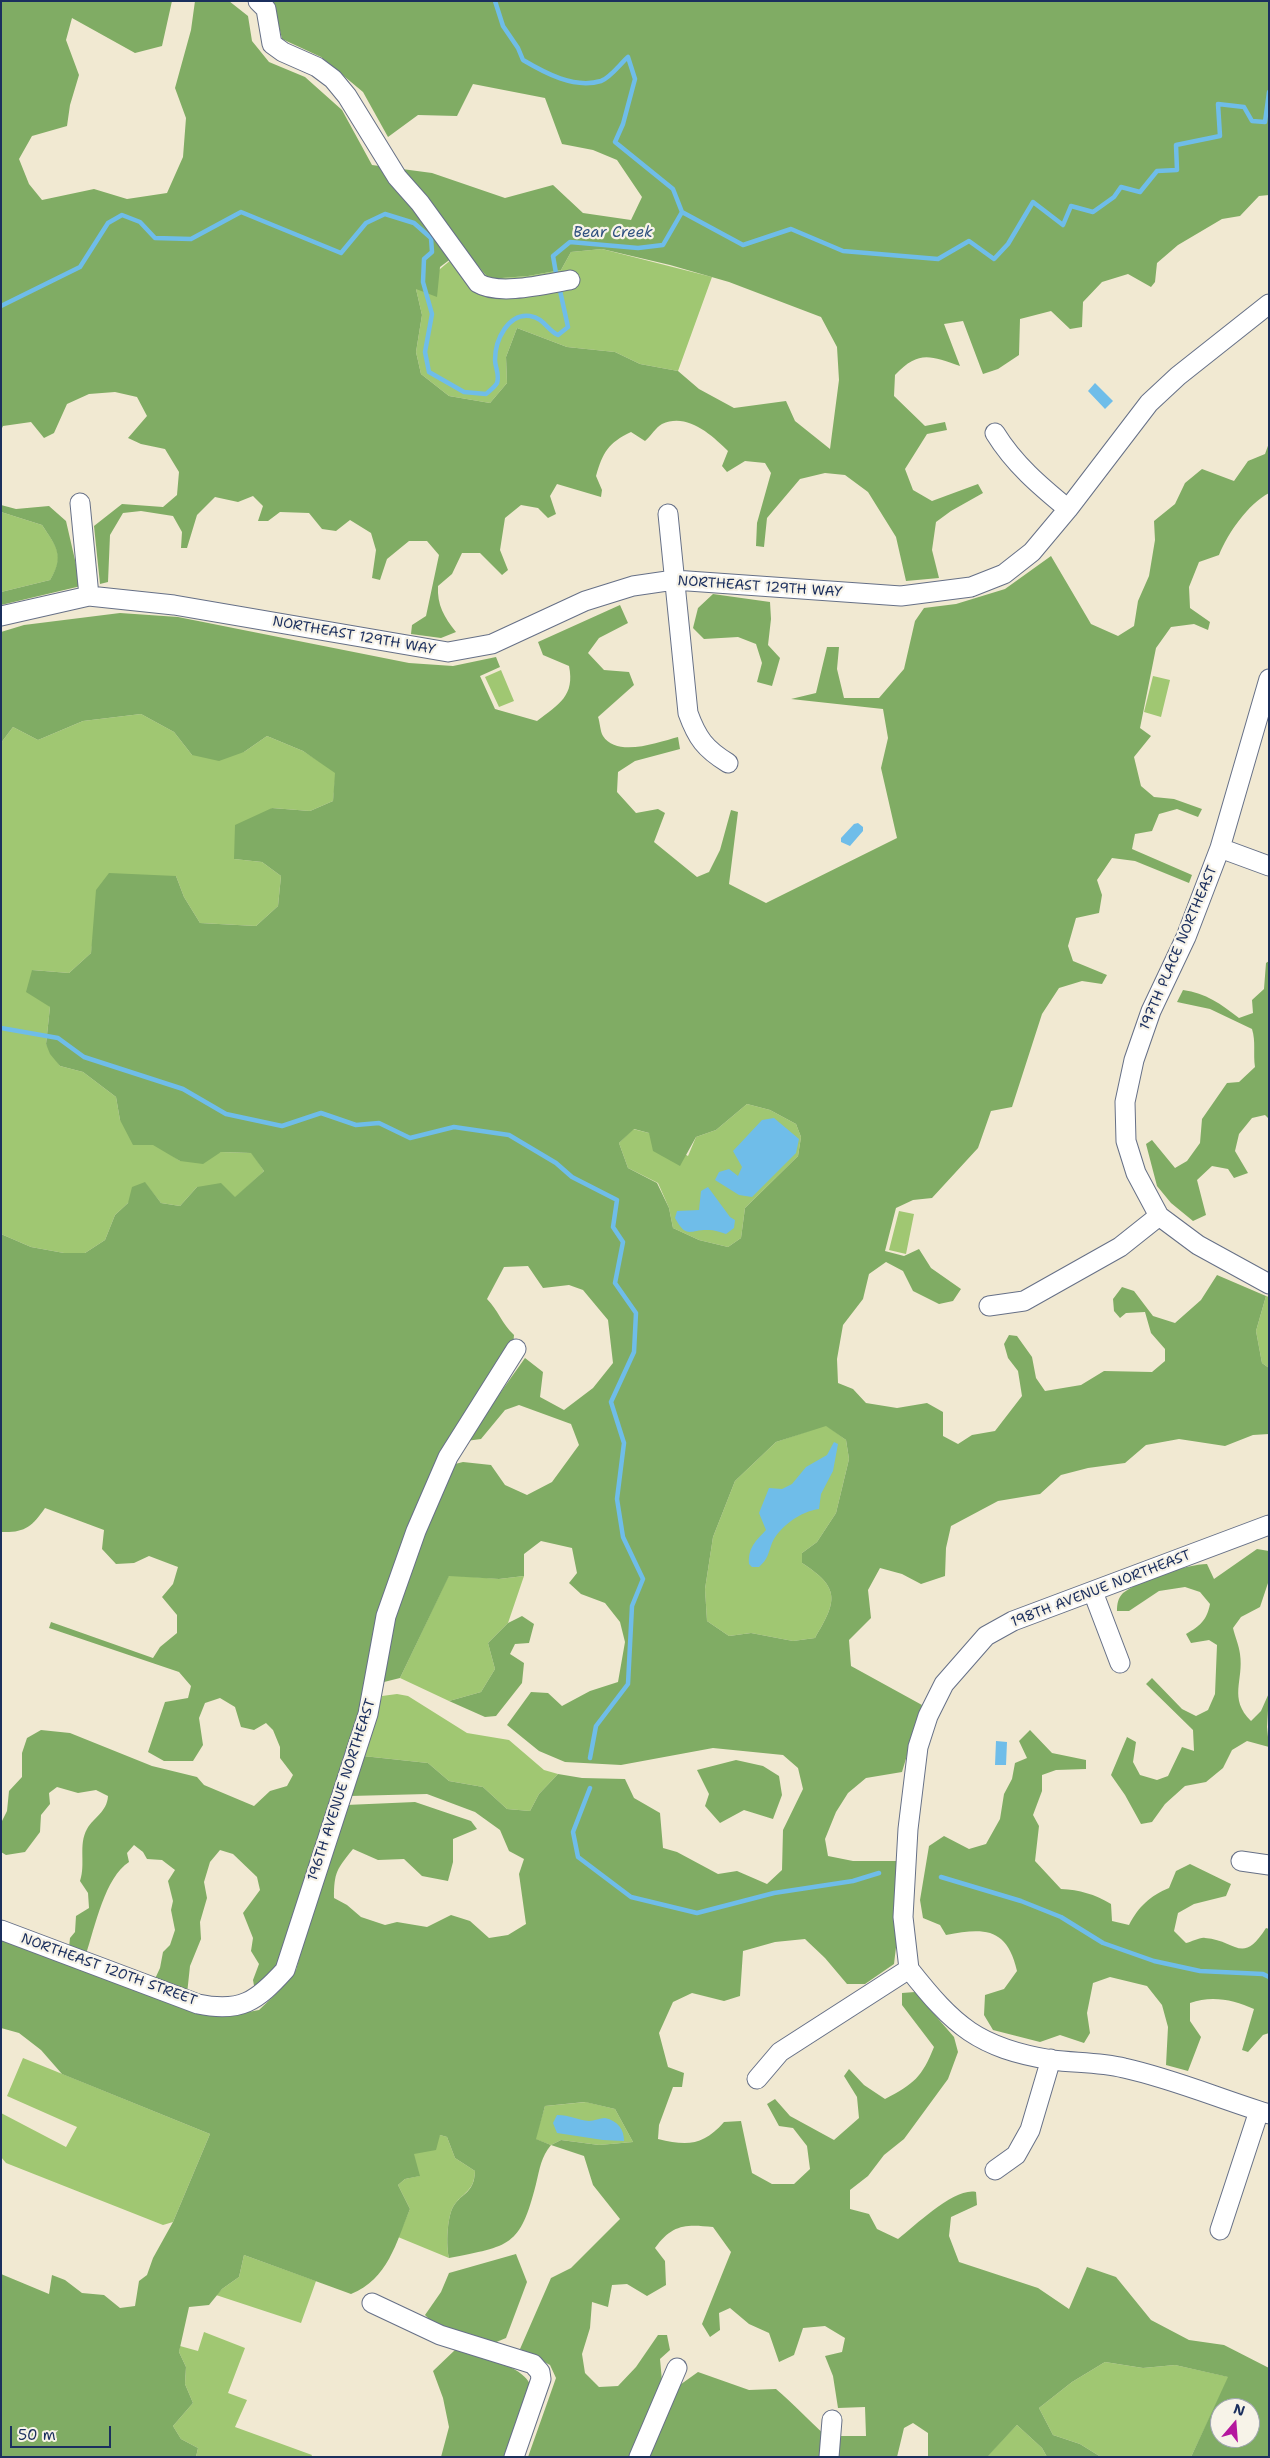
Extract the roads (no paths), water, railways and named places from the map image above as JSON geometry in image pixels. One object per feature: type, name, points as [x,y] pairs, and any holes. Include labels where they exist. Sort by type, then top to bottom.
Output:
[{"type":"street","points":[[258,1],[266,9],[268,30],[272,44],[283,52],[317,67],[333,79],[347,96],[397,177],[478,283],[492,289],[570,280]]},
{"type":"street","name":"NORTHEAST 129TH WAY","points":[[1,616],[89,596],[174,605],[448,652],[492,644],[586,601],[633,586],[674,580],[901,596],[971,587],[1004,574],[1032,552],[1068,509],[1149,403],[1178,376],[1269,304]]},
{"type":"street","points":[[995,433],[1007,452],[1038,484],[1068,509]]},
{"type":"street","points":[[80,503],[89,596]]},
{"type":"street","points":[[668,514],[688,713],[696,733],[710,752],[728,763]]},
{"type":"street","name":"197TH PLACE NORTHEAST","points":[[1159,1216],[1136,1173],[1126,1141],[1125,1102],[1134,1060],[1151,1011],[1186,937],[1220,848],[1269,679]]},
{"type":"street","points":[[1220,848],[1269,866]]},
{"type":"street","points":[[989,1306],[1024,1301],[1120,1247],[1159,1216],[1198,1245],[1266,1276]]},
{"type":"street","name":"196TH AVENUE NORTHEAST","points":[[218,2008],[238,2007],[268,1988],[285,1970],[368,1714],[386,1616],[416,1531],[448,1456],[516,1349]]},
{"type":"street","name":"198TH AVENUE NORTHEAST","points":[[909,1969],[904,1917],[908,1828],[918,1747],[928,1716],[944,1684],[986,1636],[1013,1621],[1269,1525]]},
{"type":"street","points":[[1094,1592],[1120,1664]]},
{"type":"street","points":[[1241,1861],[1269,1865]]},
{"type":"street","name":"NORTHEAST 120TH STREET","points":[[1,1930],[198,2004],[218,2008]]},
{"type":"street","points":[[757,2079],[780,2052],[909,1969],[936,2004],[954,2022],[982,2040],[1051,2060],[1122,2067],[1184,2083],[1264,2113],[1220,2230]]},
{"type":"street","points":[[995,2170],[1016,2155],[1030,2130],[1051,2060]]},
{"type":"street","points":[[372,2303],[440,2335],[533,2364],[541,2379],[514,2457]]},
{"type":"street","points":[[639,2457],[677,2368]]},
{"type":"street","points":[[829,2457],[832,2420]]},
{"type":"water","points":[[1095,383],[1113,401],[1105,409],[1088,391]]},
{"type":"water","points":[[858,823],[863,827],[863,831],[850,846],[841,842],[841,838],[854,824]]},
{"type":"water","points":[[774,1118],[799,1139],[796,1153],[752,1197],[739,1195],[715,1180],[719,1172],[729,1169],[738,1176],[742,1167],[733,1151],[762,1120]]},
{"type":"water","points":[[708,1187],[730,1217],[735,1220],[734,1228],[726,1234],[711,1230],[689,1232],[679,1225],[675,1218],[677,1211],[699,1210],[701,1191]]},
{"type":"water","points":[[834,1442],[838,1444],[833,1471],[821,1494],[819,1509],[798,1516],[785,1526],[775,1537],[764,1561],[759,1567],[752,1567],[749,1564],[751,1549],[766,1530],[759,1513],[769,1488],[782,1489],[792,1484],[806,1467],[827,1455]]},
{"type":"water","points":[[996,1741],[1007,1742],[1006,1765],[995,1765]]},
{"type":"water","points":[[557,2115],[589,2121],[603,2118],[610,2119],[619,2126],[623,2133],[624,2141],[557,2133],[553,2123]]},
{"type":"waterway","name":"Bear Creek","points":[[495,1],[503,26],[518,48],[523,60],[550,74],[581,83],[601,81],[612,74],[628,57],[635,79],[623,124],[615,142],[673,189],[682,212],[663,245],[638,248],[570,242],[553,256],[557,279]]},
{"type":"waterway","points":[[682,212],[743,245],[791,229],[843,251],[938,259],[969,241],[994,259],[1008,244],[1033,202],[1063,225],[1071,206],[1093,212],[1114,197],[1121,187],[1140,192],[1157,171],[1177,170],[1176,145],[1220,136],[1218,104],[1244,107],[1252,121],[1265,122],[1269,92]]},
{"type":"waterway","name":"Bear Creek","points":[[1,306],[80,267],[108,223],[122,215],[140,222],[155,238],[191,239],[241,212],[341,253],[366,223],[385,214],[414,223],[431,238],[432,252],[424,259],[423,282],[432,314],[425,352],[429,372],[464,392],[486,394],[497,383],[498,377],[495,363],[497,344],[509,323],[522,316],[535,317],[558,335],[568,327],[559,286]]},
{"type":"waterway","points":[[1,1028],[58,1038],[84,1057],[183,1089],[226,1114],[282,1126],[321,1113],[356,1125],[379,1123],[410,1138],[454,1127],[509,1135],[556,1163],[572,1177],[617,1200],[613,1227],[623,1242],[615,1283],[636,1313],[634,1352],[611,1402],[624,1443],[617,1499],[623,1537],[643,1579],[632,1606],[628,1684],[596,1726],[590,1758]]},
{"type":"waterway","points":[[590,1788],[573,1832],[578,1857],[631,1897],[697,1913],[774,1893],[853,1881],[879,1873]]},
{"type":"waterway","points":[[941,1877],[1021,1901],[1061,1917],[1103,1943],[1154,1961],[1200,1971],[1263,1974],[1269,1977]]}]
